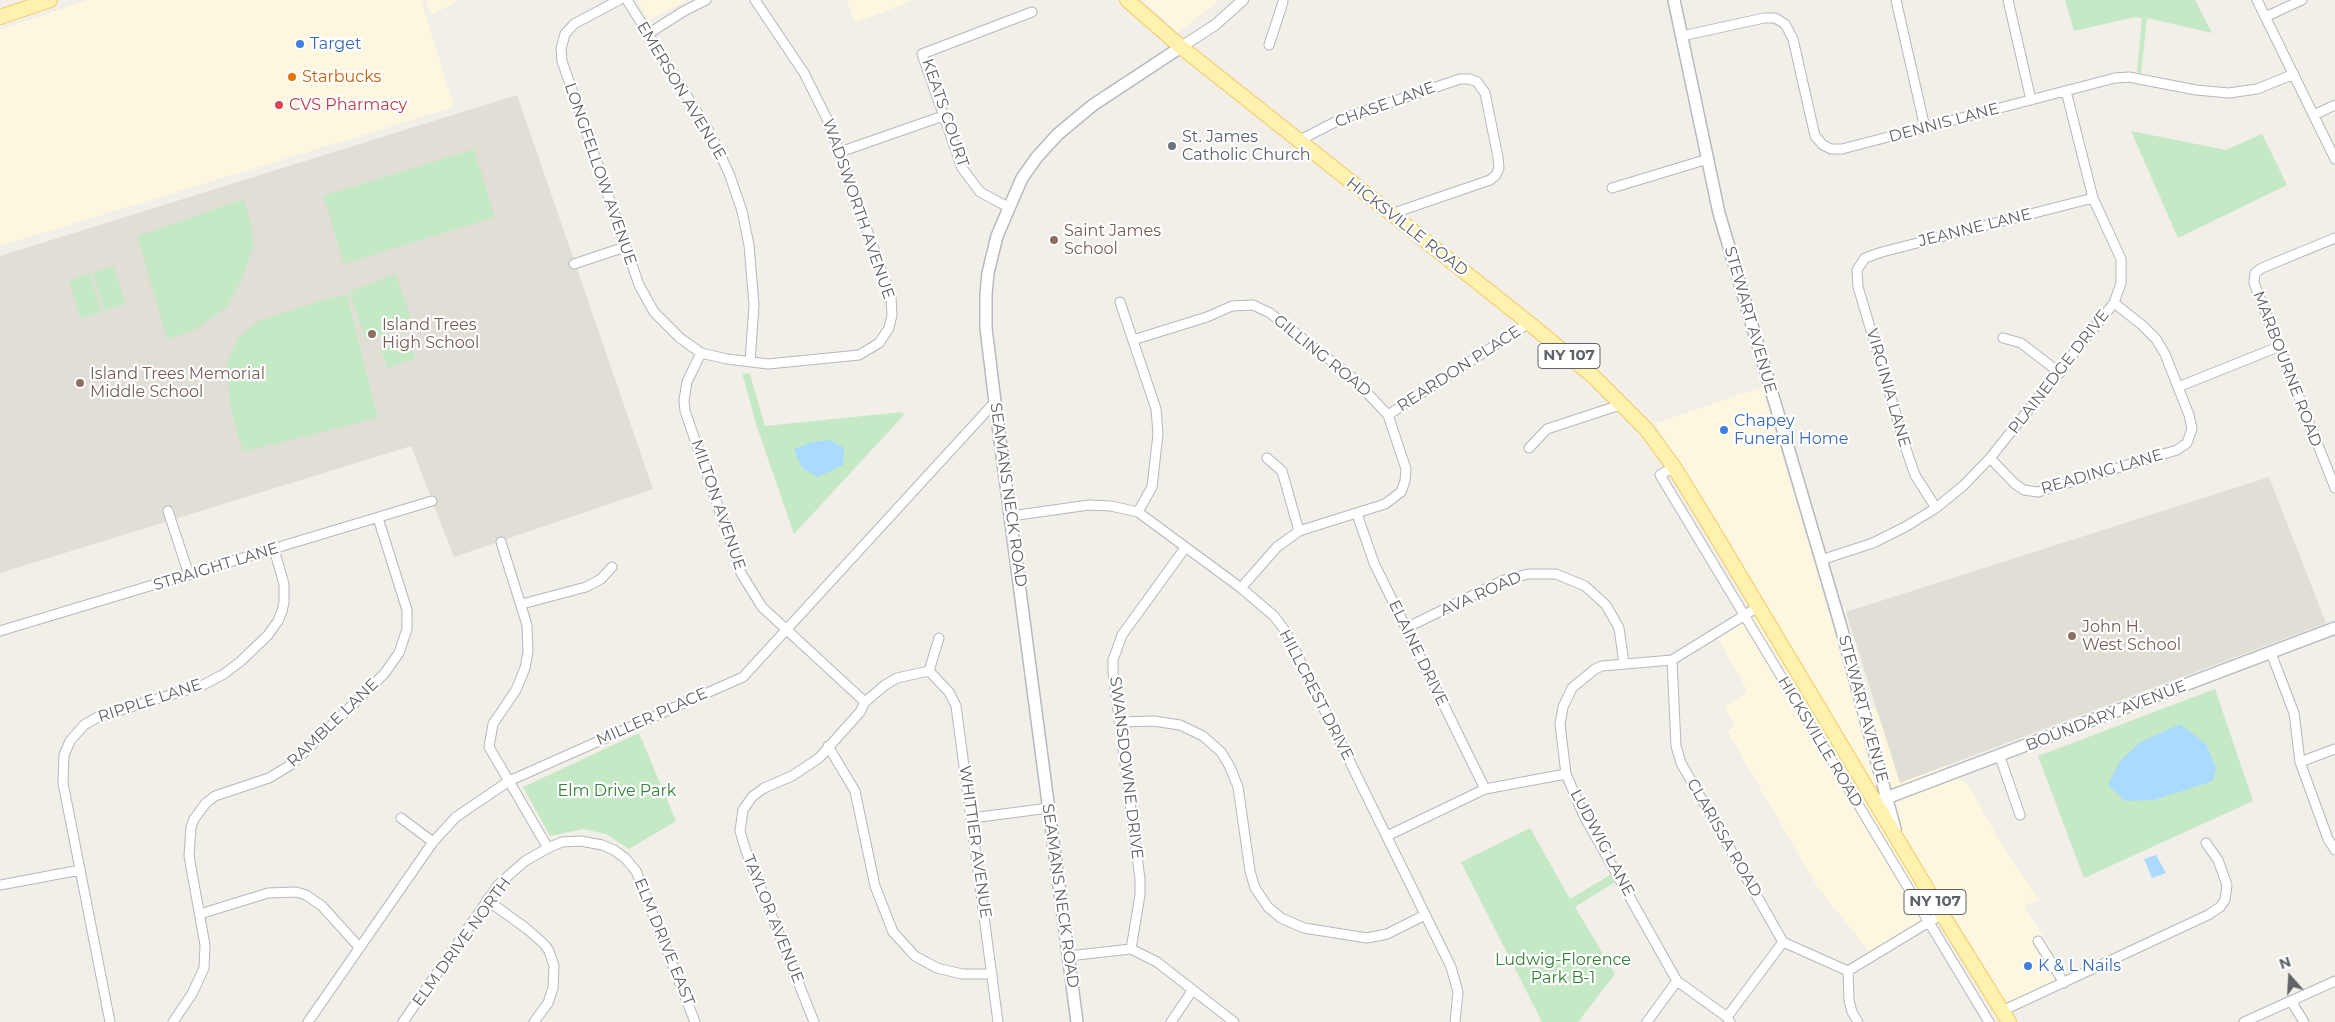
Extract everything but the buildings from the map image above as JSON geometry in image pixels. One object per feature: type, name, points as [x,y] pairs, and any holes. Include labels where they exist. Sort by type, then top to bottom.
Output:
[{"type":"main road","points":[[0,17],[50,0]]},
{"type":"main road","name":"HICKSVILLE ROAD","points":[[1127,0],[1181,48],[1529,323],[1594,377],[1646,429],[1674,467],[1758,607],[1881,800],[1897,838],[2006,1016]]},
{"type":"main road","name":"STEWART AVENUE","points":[[1674,0],[1708,159],[1734,266],[1821,560],[1881,800]]},
{"type":"main road","name":"SEAMANS NECK ROAD","points":[[1077,1022],[995,402],[986,328],[986,294],[993,252],[1008,207],[1022,178],[1037,157],[1058,134],[1093,105],[1181,48]]},
{"type":"main road","name":"BOUNDARY AVENUE","points":[[1881,800],[2000,757],[2335,628]]},
{"type":"street","name":"LONGFELLOW AVENUE","points":[[619,0],[574,24],[564,34],[561,49],[564,69],[639,285],[654,312],[680,338],[701,353]]},
{"type":"street","name":"EMERSON AVENUE","points":[[627,0],[713,138],[730,176],[742,211],[749,245],[754,286],[750,362]]},
{"type":"street","points":[[648,34],[684,11],[706,0]]},
{"type":"street","name":"WADSWORTH AVENUE","points":[[701,353],[727,359],[768,364],[859,355],[879,343],[889,328],[892,315],[891,297],[828,121],[804,73],[755,0]]},
{"type":"street","points":[[1181,48],[1233,11],[1244,0]]},
{"type":"street","points":[[1896,0],[1924,128]]},
{"type":"street","points":[[2008,0],[2031,100]]},
{"type":"street","points":[[2257,0],[2335,159]]},
{"type":"street","points":[[2265,17],[2302,0]]},
{"type":"street","points":[[1269,45],[1285,1]]},
{"type":"street","name":"KEATS COURT","points":[[1008,207],[980,192],[972,184],[962,168],[922,54],[1032,12]]},
{"type":"street","name":"DENNIS LANE","points":[[1682,36],[1764,18],[1775,18],[1785,24],[1793,39],[1815,136],[1823,145],[1831,150],[1842,149],[2115,78],[2129,77],[2196,90],[2229,93],[2257,89],[2294,74]]},
{"type":"street","name":"CHASE LANE","points":[[1298,141],[1350,116],[1460,79],[1475,81],[1485,93],[1498,157],[1499,168],[1496,175],[1490,180],[1391,214]]},
{"type":"street","name":"PLAINEDGE DRIVE","points":[[1821,560],[1873,543],[1905,527],[1936,508],[1964,486],[1990,458],[2060,373],[2114,303],[2121,283],[2121,259],[2093,198],[2066,91]]},
{"type":"street","points":[[2314,115],[2335,105]]},
{"type":"street","points":[[840,152],[943,116]]},
{"type":"street","points":[[1612,188],[1708,159]]},
{"type":"street","name":"JEANNE LANE","points":[[1860,263],[1865,258],[1882,252],[2093,198]]},
{"type":"street","name":"MARBOURNE ROAD","points":[[2335,238],[2262,268],[2256,273],[2254,283],[2335,488]]},
{"type":"street","points":[[574,264],[625,246]]},
{"type":"street","name":"VIRGINIA LANE","points":[[1860,263],[1857,270],[1858,287],[1908,455],[1916,475],[1936,508]]},
{"type":"street","points":[[1120,302],[1156,409],[1158,434],[1152,487],[1138,512]]},
{"type":"street","points":[[2114,303],[2142,325],[2156,339],[2165,354],[2178,387],[2278,347]]},
{"type":"street","name":"GILLING ROAD","points":[[1133,340],[1206,317],[1232,306],[1254,305],[1270,313],[1353,378],[1388,415],[1404,459],[1405,481],[1401,492],[1394,499],[1357,514],[1299,531],[1277,547],[1241,588]]},
{"type":"street","name":"REARDON PLACE","points":[[1388,415],[1529,323]]},
{"type":"street","points":[[2003,338],[2022,343],[2060,373]]},
{"type":"street","name":"MILTON AVENUE","points":[[701,353],[687,382],[684,400],[685,411],[741,573],[762,606],[865,702]]},
{"type":"street","name":"READING LANE","points":[[1990,458],[2015,484],[2024,490],[2038,492],[2176,450],[2187,443],[2192,430],[2189,414],[2178,387]]},
{"type":"street","name":"MILLER PLACE","points":[[308,1022],[433,842],[456,817],[508,782],[743,677],[995,402]]},
{"type":"street","points":[[1529,448],[1547,429],[1623,404]]},
{"type":"street","points":[[1267,458],[1282,471],[1299,531]]},
{"type":"street","name":"HICKSVILLE ROAD","points":[[1674,467],[1660,475],[1989,1022]]},
{"type":"street","name":"STRAIGHT LANE","points":[[0,631],[432,501]]},
{"type":"street","name":"HILLCREST DRIVE","points":[[1010,516],[1089,505],[1111,506],[1138,512],[1269,611],[1286,632],[1451,967],[1458,992],[1455,1022]]},
{"type":"street","points":[[168,511],[189,575]]},
{"type":"street","name":"ELAINE DRIVE","points":[[1357,514],[1374,563],[1485,789]]},
{"type":"street","name":"RAMBLE LANE","points":[[173,1022],[192,994],[204,968],[205,945],[188,847],[191,827],[200,810],[215,796],[269,778],[292,764],[384,674],[399,653],[407,629],[407,610],[378,518]]},
{"type":"street","points":[[501,542],[522,604],[529,641],[525,668],[516,690],[493,724],[489,738],[489,747],[548,848]]},
{"type":"street","name":"SWANSDOWNE DRIVE","points":[[1130,949],[1140,895],[1140,879],[1113,672],[1116,647],[1132,621],[1185,548]]},
{"type":"street","name":"RIPPLE LANE","points":[[110,1022],[63,783],[64,755],[70,741],[84,726],[98,717],[203,685],[224,674],[268,635],[278,621],[284,602],[284,584],[274,549]]},
{"type":"street","points":[[522,604],[586,587],[600,579],[612,568]]},
{"type":"street","name":"AVA ROAD","points":[[1406,628],[1504,580],[1528,574],[1556,574],[1585,586],[1606,605],[1619,628],[1624,664]]},
{"type":"street","name":"LUDWIG LANE","points":[[1729,1020],[1677,980],[1584,816],[1566,774],[1560,724],[1563,707],[1572,688],[1595,669],[1624,664],[1672,660],[1758,607]]},
{"type":"street","points":[[939,638],[929,671],[897,678],[865,702],[860,712],[828,746],[855,791],[873,878],[886,918],[893,932],[915,956],[937,968],[962,974],[992,974]]},
{"type":"street","points":[[2271,653],[2294,713],[2300,762],[2328,840],[2335,850]]},
{"type":"street","name":"CLARISSA ROAD","points":[[1672,660],[1676,746],[1681,763],[1783,942]]},
{"type":"street","name":"WHITTIER AVENUE","points":[[929,671],[949,692],[956,706],[998,1022]]},
{"type":"street","points":[[1120,722],[1153,721],[1180,725],[1203,736],[1220,752],[1230,767],[1238,787],[1250,871],[1255,888],[1268,907],[1281,918],[1304,928],[1367,938],[1387,934],[1425,915]]},
{"type":"street","name":"TAYLOR AVENUE","points":[[814,1022],[746,851],[740,831],[742,814],[752,797],[764,788],[807,767],[819,758],[828,746]]},
{"type":"street","points":[[2300,762],[2335,749]]},
{"type":"street","points":[[2000,757],[2020,815]]},
{"type":"street","points":[[1387,836],[1485,789],[1566,774]]},
{"type":"street","points":[[972,818],[1049,808]]},
{"type":"street","points":[[402,818],[433,842]]},
{"type":"street","name":"ELM DRIVE EAST","points":[[548,848],[562,842],[581,841],[602,845],[625,858],[636,871],[696,1022]]},
{"type":"street","points":[[2006,1016],[2064,982],[2208,915],[2220,907],[2225,900],[2227,886],[2218,860],[2206,843]]},
{"type":"street","name":"ELM DRIVE NORTH","points":[[403,1022],[499,884],[525,861],[548,848]]},
{"type":"street","points":[[0,885],[80,870]]},
{"type":"street","points":[[200,914],[268,894],[296,892],[322,906],[360,947]]},
{"type":"street","points":[[487,900],[527,929],[549,951],[554,966],[553,988],[548,1003],[534,1022]]},
{"type":"street","points":[[1848,970],[1942,914]]},
{"type":"street","points":[[2038,941],[2064,982]]},
{"type":"street","points":[[1729,1020],[1783,942],[1848,970]]},
{"type":"street","points":[[1068,956],[1130,949],[1157,962],[1234,1022]]},
{"type":"street","points":[[1848,970],[1849,1000],[1852,1012],[1858,1022]]},
{"type":"street","points":[[1647,1022],[1677,980]]},
{"type":"street","points":[[2244,1022],[2335,981]]},
{"type":"street","points":[[1171,1022],[1192,991]]},
{"type":"street","points":[[2291,1001],[2304,1022]]},
{"type":"shaded area","points":[[88,0],[421,0],[454,107],[0,246],[0,30]]},
{"type":"shaded area","points":[[425,0],[460,0],[431,15]]},
{"type":"shaded area","points":[[637,0],[688,0],[648,20]]},
{"type":"shaded area","points":[[847,0],[914,0],[855,23]]},
{"type":"shaded area","points":[[1143,0],[1219,0],[1178,33]]},
{"type":"shaded area","name":"Island Trees High School","points":[[517,95],[653,489],[454,557],[411,446],[0,573],[0,256]]},
{"type":"shaded area","points":[[1762,387],[1852,691],[1968,785],[2008,855],[2039,900],[2024,906],[2069,978],[2006,1006],[1945,907],[1871,953],[1818,888],[1727,731],[1735,726],[1724,707],[1748,692],[1718,639],[1765,609],[1655,423]]},
{"type":"shaded area","name":"John H. West School","points":[[2269,477],[2326,623],[1900,783],[1846,612]]},
{"type":"green space","points":[[2065,0],[2195,0],[2212,33],[2147,18],[2141,73],[2137,72],[2142,18],[2135,17],[2074,31]]},
{"type":"green space","points":[[2131,131],[2226,150],[2262,134],[2287,185],[2178,238]]},
{"type":"green space","points":[[474,149],[495,217],[344,264],[323,196]]},
{"type":"green space","points":[[244,199],[251,223],[253,246],[244,274],[227,307],[195,330],[167,339],[137,236]]},
{"type":"green space","points":[[114,266],[125,304],[104,311],[93,272]]},
{"type":"green space","points":[[90,273],[101,312],[80,318],[69,280]]},
{"type":"green space","points":[[396,274],[413,324],[366,340],[349,291]]},
{"type":"green space","points":[[347,294],[378,418],[243,452],[230,406],[227,362],[238,338],[258,321]]},
{"type":"green space","points":[[409,338],[415,359],[387,368],[380,347]]},
{"type":"green space","points":[[742,373],[750,374],[765,426],[902,412],[904,415],[794,534],[757,427]]},
{"type":"green space","points":[[2215,689],[2253,801],[2084,878],[2038,756]]},
{"type":"green space","name":"Elm Drive Park","points":[[639,733],[676,821],[629,849],[606,834],[583,829],[550,836],[523,787]]},
{"type":"green space","name":"Ludwig-Florence Park B-1","points":[[1530,828],[1570,899],[1615,872],[1620,879],[1575,907],[1615,974],[1578,1022],[1542,1022],[1461,862]]},
{"type":"water","points":[[830,440],[844,448],[843,465],[818,477],[802,468],[794,449],[812,442]]},
{"type":"water","points":[[2180,724],[2206,744],[2216,768],[2213,781],[2154,800],[2125,801],[2108,785],[2120,761],[2139,743]]},
{"type":"water","points":[[2156,855],[2166,873],[2152,878],[2144,859]]},
{"type":"place","name":"Target","points":[[300,44]]},
{"type":"place","name":"Starbucks","points":[[292,77]]},
{"type":"place","name":"CVS Pharmacy","points":[[279,105]]},
{"type":"place","name":"St. James Catholic Church","points":[[1172,146]]},
{"type":"place","name":"Saint James School","points":[[1054,240]]},
{"type":"place","name":"Island Trees High School","points":[[372,334]]},
{"type":"place","name":"Island Trees Memorial Middle School","points":[[80,383]]},
{"type":"place","name":"Chapey Funeral Home","points":[[1724,430]]},
{"type":"place","name":"John H. West School","points":[[2072,636]]},
{"type":"place","name":"K & L Nails","points":[[2028,966]]}]
